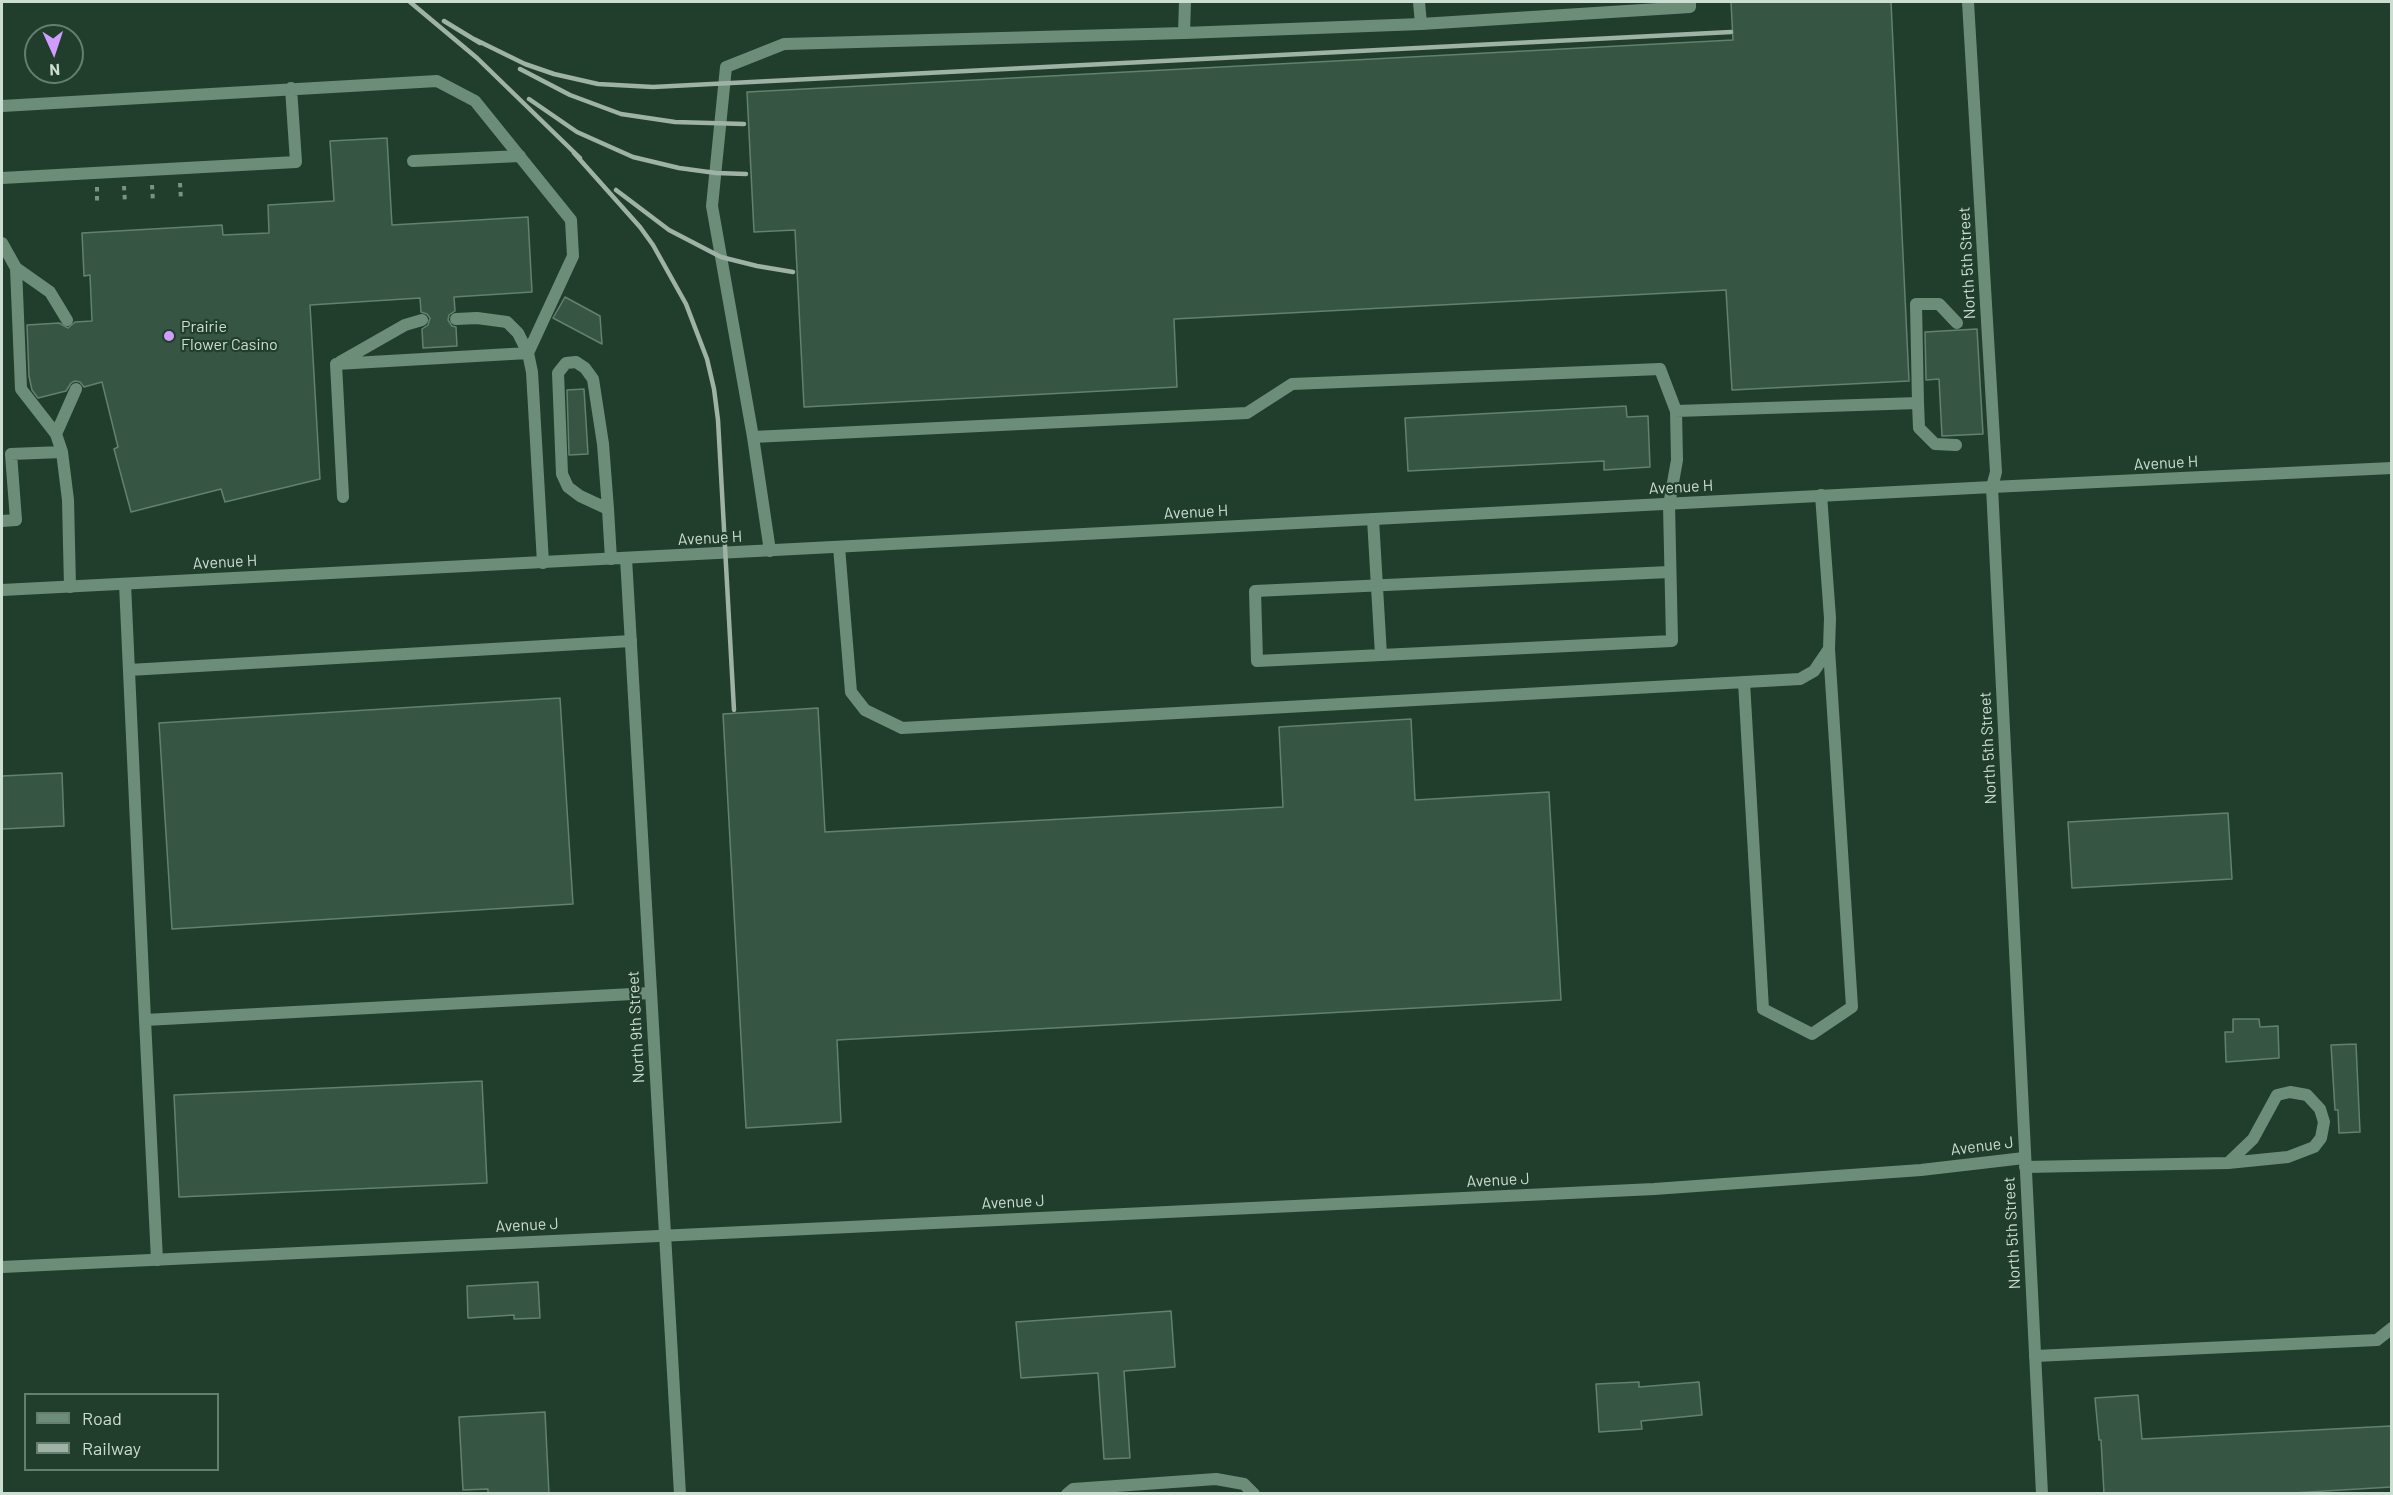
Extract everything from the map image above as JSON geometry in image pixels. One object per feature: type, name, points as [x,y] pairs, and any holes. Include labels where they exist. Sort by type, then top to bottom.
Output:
[{"type":"street","points":[[1184,33],[1185,2]]},
{"type":"street","points":[[1419,2],[1421,24]]},
{"type":"street","points":[[770,551],[753,437],[712,206],[726,67],[784,44],[1421,24],[1690,7],[1690,2]]},
{"type":"street","name":"North 5th Street","points":[[1968,2],[1996,472],[1992,487],[2042,1494]]},
{"type":"street","points":[[2,106],[436,81],[475,101],[571,220],[573,256],[528,353]]},
{"type":"street","points":[[2,178],[296,162],[291,88]]},
{"type":"street","points":[[413,161],[520,156]]},
{"type":"street","points":[[2,243],[16,268],[50,292],[66,320]]},
{"type":"street","points":[[16,268],[21,389],[56,434],[62,452],[68,500],[70,587]]},
{"type":"street","points":[[1956,445],[1935,444],[1919,428],[1916,303],[1939,304],[1957,323]]},
{"type":"street","points":[[456,319],[477,318],[507,322],[518,333],[528,353],[532,372],[543,563]]},
{"type":"street","points":[[336,364],[405,325],[422,320]]},
{"type":"street","points":[[336,364],[528,353]]},
{"type":"street","points":[[608,509],[579,496],[568,487],[562,474],[558,373],[566,363],[576,362],[585,368],[593,379],[603,444],[608,509],[611,559]]},
{"type":"street","points":[[336,364],[343,496]]},
{"type":"street","points":[[753,437],[1247,413],[1292,384],[1660,369],[1676,411],[1677,460],[1669,505],[1672,641],[1257,661],[1255,591],[1669,572]]},
{"type":"street","points":[[56,434],[76,389]]},
{"type":"street","points":[[1676,411],[1918,404]]},
{"type":"street","points":[[2,521],[16,520],[11,454],[62,452]]},
{"type":"street","name":"Avenue H","points":[[2,590],[1669,505],[1821,495],[2391,468]]},
{"type":"street","points":[[1744,682],[1763,1009],[1812,1034],[1852,1007],[1821,495]]},
{"type":"street","points":[[1373,519],[1381,655]]},
{"type":"street","points":[[839,547],[851,692],[866,710],[902,728],[1800,679],[1815,671],[1830,649]]},
{"type":"street","name":"North 9th Street","points":[[626,558],[680,1494]]},
{"type":"street","points":[[125,584],[157,1260]]},
{"type":"street","points":[[129,670],[631,641]]},
{"type":"street","points":[[145,1020],[651,993]]},
{"type":"street","name":"Avenue J","points":[[2,1267],[1654,1189],[2025,1163],[2228,1163],[2288,1157],[2314,1147],[2321,1138],[2324,1122],[2320,1108],[2307,1095],[2290,1092],[2277,1095],[2253,1139],[2228,1163]]},
{"type":"street","points":[[2035,1356],[2377,1340],[2391,1328]]},
{"type":"street","points":[[1068,1494],[1073,1489],[1216,1479],[1244,1484],[1254,1494]]},
{"type":"path","points":[[180,180],[181,200]]},
{"type":"path","points":[[152,182],[153,202]]},
{"type":"path","points":[[124,183],[125,203]]},
{"type":"path","points":[[97,185],[97,205]]},
{"type":"building","points":[[1731,2],[1891,2],[1909,381],[1732,390],[1726,290],[1174,319],[1177,387],[804,407],[795,230],[754,232],[747,92],[1733,40]]},
{"type":"building","name":"Prairie Flower Casino","points":[[387,138],[392,225],[528,217],[532,292],[454,297],[455,311],[449,315],[448,320],[452,326],[456,327],[457,346],[423,348],[422,329],[428,325],[430,318],[421,312],[420,298],[310,305],[320,479],[225,502],[221,489],[131,512],[114,449],[118,447],[102,382],[84,387],[80,382],[75,381],[66,391],[38,398],[32,390],[29,376],[27,325],[59,323],[68,328],[75,322],[92,321],[90,275],[84,276],[82,233],[222,225],[223,235],[269,233],[268,205],[334,201],[330,141]]},
{"type":"building","points":[[565,297],[600,316],[602,344],[553,318]]},
{"type":"building","points":[[1977,329],[1983,434],[1942,436],[1939,379],[1926,380],[1925,332]]},
{"type":"building","points":[[584,389],[588,454],[569,455],[567,390]]},
{"type":"building","points":[[1626,406],[1627,417],[1648,416],[1650,467],[1604,470],[1604,461],[1408,471],[1405,418]]},
{"type":"building","points":[[560,698],[573,904],[172,929],[159,723]]},
{"type":"building","points":[[818,708],[825,832],[1283,807],[1279,727],[1411,719],[1415,800],[1549,792],[1561,1000],[837,1040],[841,1122],[746,1128],[723,714]]},
{"type":"building","points":[[62,773],[64,826],[2,829],[2,776]]},
{"type":"building","points":[[2228,813],[2232,879],[2072,888],[2068,822]]},
{"type":"building","points":[[2233,1019],[2259,1019],[2260,1027],[2278,1026],[2279,1058],[2226,1062],[2225,1032],[2233,1032]]},
{"type":"building","points":[[2356,1044],[2360,1132],[2339,1133],[2338,1110],[2335,1110],[2331,1045]]},
{"type":"building","points":[[482,1081],[487,1183],[179,1197],[174,1095]]},
{"type":"building","points":[[538,1282],[540,1318],[514,1319],[514,1315],[468,1318],[467,1286]]},
{"type":"building","points":[[1171,1311],[1175,1367],[1124,1371],[1130,1458],[1104,1459],[1098,1373],[1021,1378],[1016,1322]]},
{"type":"building","points":[[1639,1382],[1639,1387],[1699,1382],[1702,1415],[1641,1421],[1642,1429],[1599,1432],[1596,1384]]},
{"type":"building","points":[[2138,1395],[2142,1439],[2391,1426],[2391,1487],[2276,1494],[2104,1494],[2101,1440],[2099,1440],[2095,1398]]},
{"type":"building","points":[[545,1412],[549,1494],[488,1494],[488,1489],[463,1490],[459,1417]]},
{"type":"railway","points":[[410,2],[477,58],[580,158]]},
{"type":"railway","points":[[444,21],[480,43]]},
{"type":"railway","points":[[474,39],[525,64],[554,74],[598,84],[653,87],[1731,32]]},
{"type":"railway","points":[[520,69],[570,95],[621,114],[675,122],[744,124]]},
{"type":"railway","points":[[529,99],[577,132],[633,157],[679,168],[746,174]]},
{"type":"railway","points":[[574,153],[640,227],[653,245],[686,304],[707,359],[718,420],[734,710]]},
{"type":"railway","points":[[616,190],[669,230],[721,257],[793,272]]},
{"type":"place","name":"Prairie Flower Casino","points":[[169,336]]}]
